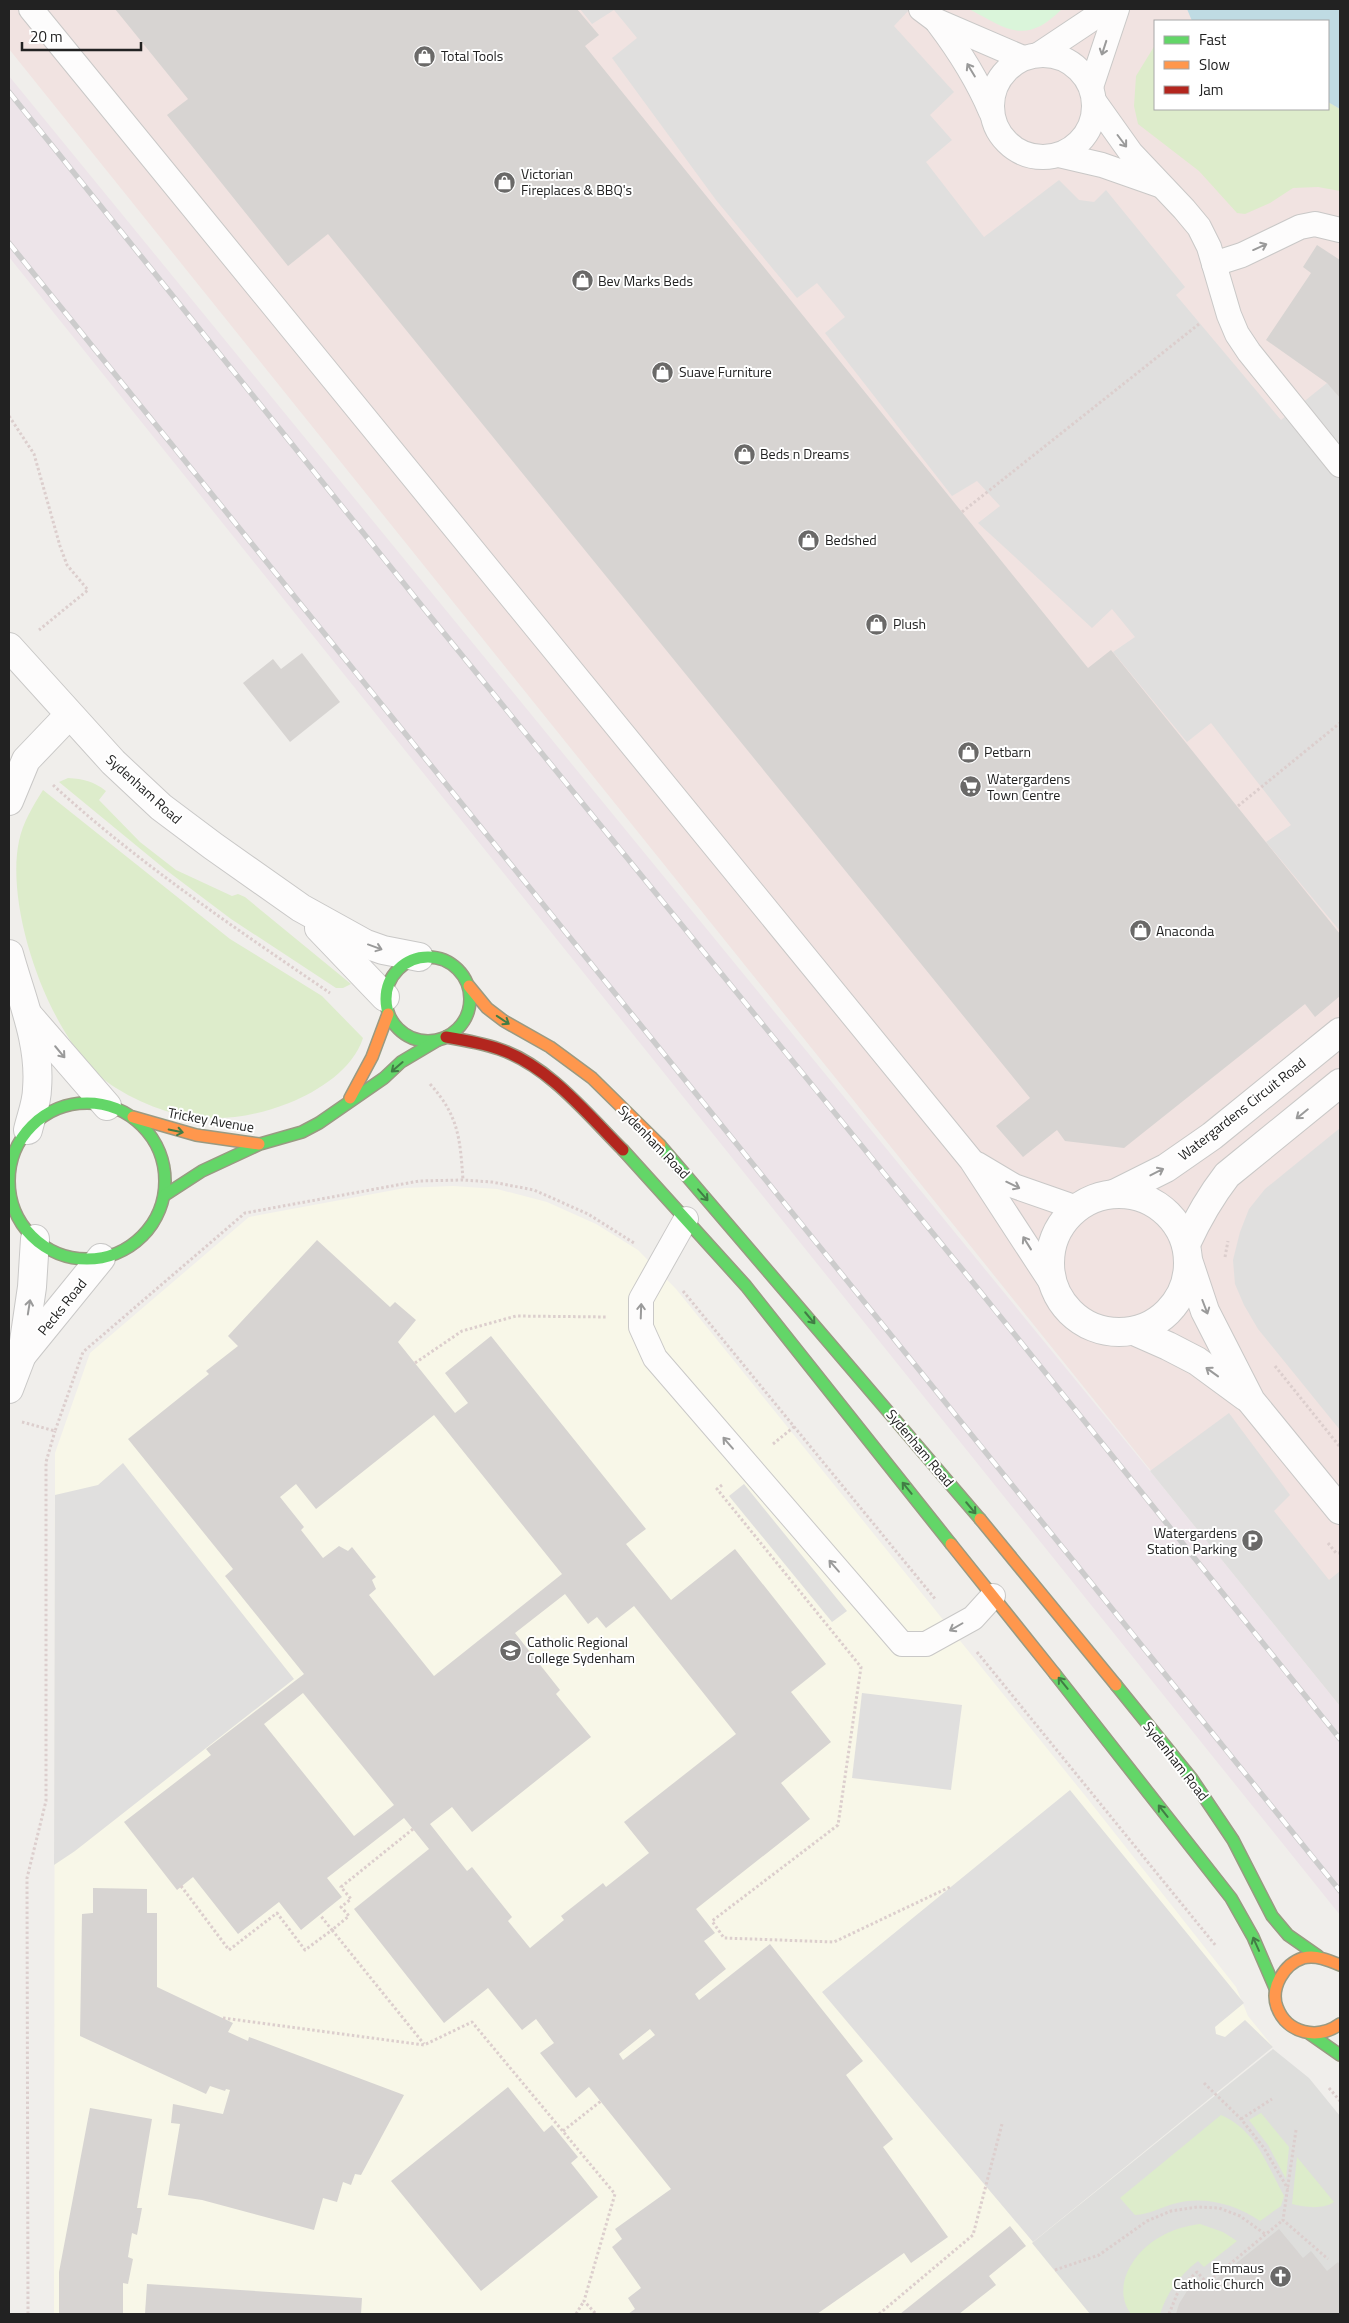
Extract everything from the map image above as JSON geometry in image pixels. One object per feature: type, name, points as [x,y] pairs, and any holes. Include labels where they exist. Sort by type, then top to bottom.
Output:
[{"type":"street","name":"Sydenham Road","points":[[11,649],[113,762],[161,806],[301,908],[366,944],[383,950],[419,957]]},
{"type":"street","points":[[9,801],[26,760],[69,715]]},
{"type":"street","name":"Sydenham Road","points":[[301,908],[387,1006]]},
{"type":"street","points":[[9,954],[28,1015],[35,1052],[38,1089],[10,1166],[12,1211],[35,1239],[54,1253],[77,1259],[101,1258],[124,1251],[143,1236],[157,1218],[165,1194],[165,1172],[159,1150],[147,1131],[118,1111],[28,1015]]},
{"type":"street","points":[[432,956],[444,959],[455,965],[464,975],[469,986],[470,1004],[464,1021],[456,1031],[442,1039],[429,1042],[412,1038],[398,1029],[387,1006],[387,987],[399,967],[419,957],[432,956]]},
{"type":"street","name":"Sydenham Road","points":[[469,986],[487,1008],[504,1021],[550,1047],[592,1078],[660,1144],[1017,1562],[1192,1779],[1233,1840],[1272,1916],[1288,1935],[1318,1956],[1330,1959],[1340,1965]]},
{"type":"street","name":"Trickey Avenue","points":[[348,1101],[372,1057],[387,1006]]},
{"type":"street","name":"Watergardens Circuit Road","points":[[1114,1194],[1166,1168],[1212,1136],[1340,1032]]},
{"type":"street","name":"Sydenham Road","points":[[442,1039],[474,1042],[500,1049],[526,1062],[559,1086],[623,1150],[746,1286],[995,1593],[1231,1898],[1253,1937],[1275,1988],[1276,2003],[1286,2022],[1294,2028],[1310,2034]]},
{"type":"street","name":"Trickey Avenue","points":[[165,1194],[202,1171],[260,1144],[302,1132],[319,1123],[348,1101],[384,1078],[401,1062],[442,1039]]},
{"type":"street","points":[[1340,1084],[1227,1175],[1215,1190],[1197,1220],[1187,1253],[1185,1285],[1174,1306],[1156,1322],[1134,1332],[1113,1333],[1093,1328],[1075,1318],[1061,1302],[1052,1284],[1049,1263],[1052,1242],[1062,1223],[1077,1208],[1094,1198],[1114,1194],[1130,1195],[1145,1199],[1159,1206],[1180,1230],[1187,1253],[1205,1311],[1251,1401],[1340,1510]]},
{"type":"street","points":[[18,1140],[44,1116],[64,1107],[85,1104],[118,1111]]},
{"type":"street","name":"Trickey Avenue","points":[[118,1111],[167,1130],[228,1141],[260,1144]]},
{"type":"street","name":"Pecks Road","points":[[9,1389],[22,1355],[32,1287],[35,1239]]},
{"type":"street","name":"Pecks Road","points":[[22,1355],[101,1258]]},
{"type":"street","points":[[1134,1332],[1197,1361],[1251,1401]]},
{"type":"street","points":[[1007,1575],[1017,1562]]},
{"type":"street","points":[[1275,1988],[1286,1968],[1295,1961],[1306,1956],[1318,1956]]},
{"type":"street","points":[[1310,2034],[1322,2033],[1340,2024]]},
{"type":"street","points":[[1310,2034],[1340,2055]]},
{"type":"lane","points":[[31,9],[971,1160],[1052,1284]]},
{"type":"lane","points":[[992,114],[992,97],[998,81],[1009,67],[1031,57],[1107,9]]},
{"type":"lane","points":[[929,15],[962,55],[979,83],[995,126],[1003,140],[1016,150],[1032,157],[1049,158],[1059,155],[1074,146],[1086,134],[1093,118],[1092,94],[1117,9]]},
{"type":"lane","points":[[929,15],[1031,57],[1054,56],[1070,62],[1082,73],[1092,94],[1131,153],[1199,227],[1209,247],[1229,315],[1237,334],[1249,352],[1340,465]]},
{"type":"lane","points":[[1059,155],[1102,165],[1160,186]]},
{"type":"lane","points":[[1214,264],[1242,255],[1300,227],[1315,224],[1340,230]]},
{"type":"lane","points":[[971,1160],[1014,1186],[1077,1208]]},
{"type":"lane","points":[[686,1219],[642,1299],[641,1327],[655,1358],[902,1644],[926,1644],[934,1640],[973,1618],[995,1593]]},
{"type":"path","points":[[962,512],[1200,323],[1229,315]]},
{"type":"path","points":[[9,416],[34,454],[67,565],[88,590],[11,649]]},
{"type":"path","points":[[1238,806],[1340,723]]},
{"type":"path","points":[[26,760],[138,857],[223,920],[334,996]]},
{"type":"path","points":[[28,2314],[28,1878],[46,1801],[46,1462],[55,1431],[83,1352],[245,1213],[419,1181],[463,1180],[460,1139],[452,1113],[431,1085],[401,1062]]},
{"type":"path","points":[[1225,1264],[1230,1234]]},
{"type":"path","points":[[415,1363],[462,1331],[516,1316],[641,1318]]},
{"type":"path","points":[[1272,1362],[1340,1447]]},
{"type":"path","points":[[20,1421],[55,1431]]},
{"type":"path","points":[[795,1426],[717,1489],[861,1667],[838,1825],[712,1921],[724,1938],[834,1942],[952,1886]]},
{"type":"path","points":[[181,1886],[230,1950],[277,1913],[305,1950],[349,1916],[341,1907],[351,1899],[341,1887],[413,1829]]},
{"type":"path","points":[[320,1914],[424,2045]]},
{"type":"path","points":[[223,2018],[424,2045],[472,2022],[615,2194],[584,2300],[576,2314]]},
{"type":"path","points":[[1204,2083],[1240,2119],[1264,2148],[1288,2190]]},
{"type":"path","points":[[562,2131],[601,2100]]},
{"type":"path","points":[[1240,2119],[1272,2100]]},
{"type":"path","points":[[879,2314],[974,2235],[1002,2124]]},
{"type":"path","points":[[1169,2314],[1180,2287],[1197,2272],[1207,2284],[1282,2220],[1296,2130]]},
{"type":"path","points":[[1055,2270],[1099,2255],[1146,2221],[1171,2211],[1188,2208],[1219,2208],[1240,2216],[1265,2234]]},
{"type":"path","points":[[1282,2220],[1328,2258]]},
{"type":"path","points":[[584,2300],[596,2314]]},
{"type":"shaded area","name":"Watergardens Town Centre","points":[[9,9],[1340,9],[1340,1706],[9,49]]},
{"type":"shaded area","points":[[580,9],[910,9],[894,26],[954,92],[930,115],[952,140],[926,162],[984,237],[1059,180],[1079,200],[1094,202],[1106,190],[1185,287],[1176,295],[1281,420],[1327,383],[1333,389],[1340,398],[1340,931],[1266,842],[1291,825],[1211,723],[1187,742],[1113,652],[1135,637],[1112,609],[1092,628],[978,523],[1000,506],[977,481],[952,496],[825,333],[845,317],[817,283],[797,298],[716,200],[612,58],[637,38],[614,10],[592,24]]},
{"type":"shaded area","points":[[9,76],[1340,1706],[1340,1915],[9,257]]},
{"type":"shaded area","points":[[1340,1128],[1340,1430],[1258,1329],[1244,1305],[1235,1284],[1233,1260],[1240,1232],[1249,1209],[1265,1189]]},
{"type":"shaded area","name":"Catholic Regional College Sydenham","points":[[453,1186],[497,1189],[547,1202],[596,1224],[638,1250],[676,1289],[1087,1798],[1236,1987],[1248,2016],[1273,2047],[1033,2242],[1092,2314],[54,2314],[55,1453],[90,1353],[249,1217],[405,1188]]},
{"type":"shaded area","name":"Watergardens Station Parking","points":[[1229,1413],[1290,1495],[1274,1511],[1329,1580],[1340,1571],[1340,1706],[1150,1471]]},
{"type":"shaded area","points":[[123,1463],[294,1679],[75,1851],[54,1865],[55,1495],[98,1485]]},
{"type":"shaded area","points":[[744,1484],[847,1611],[832,1622],[729,1496]]},
{"type":"shaded area","points":[[862,1693],[962,1705],[951,1790],[852,1778]]},
{"type":"shaded area","points":[[1070,1790],[1244,2003],[1215,2027],[1216,2034],[1225,2037],[1245,2020],[1273,2047],[1033,2242],[822,1992]]},
{"type":"shaded area","points":[[1273,2049],[1309,2078],[1340,2116],[1340,2314],[1090,2314],[1032,2243]]},
{"type":"green space","points":[[969,9],[1062,9],[1049,20],[1026,31],[1005,28]]},
{"type":"green space","points":[[1154,47],[1154,110],[1329,110],[1329,103],[1340,109],[1340,191],[1318,187],[1293,188],[1270,203],[1245,214],[1237,213],[1199,171],[1138,124],[1134,106],[1136,76]]},
{"type":"green space","points":[[68,778],[88,781],[106,791],[99,800],[140,842],[176,870],[232,896],[238,894],[245,897],[351,984],[343,988],[336,988],[231,919],[166,870],[59,782]]},
{"type":"green space","points":[[43,790],[230,939],[322,996],[363,1038],[351,1060],[343,1069],[312,1092],[266,1111],[244,1116],[201,1118],[179,1114],[137,1100],[116,1088],[93,1069],[72,1043],[54,1012],[38,976],[26,940],[19,904],[16,870],[19,841],[32,808]]},
{"type":"green space","points":[[1261,2113],[1289,2147],[1286,2179],[1268,2145],[1249,2120]]},
{"type":"green space","points":[[1221,2115],[1233,2122],[1252,2139],[1284,2196],[1281,2206],[1260,2221],[1229,2206],[1196,2200],[1184,2201],[1135,2215],[1120,2198]]},
{"type":"green space","points":[[1297,2157],[1334,2202],[1319,2207],[1292,2204]]},
{"type":"green space","points":[[1200,2224],[1223,2232],[1237,2241],[1204,2267],[1198,2261],[1185,2272],[1170,2291],[1160,2314],[1131,2314],[1125,2304],[1123,2293],[1124,2282],[1134,2261],[1150,2244],[1165,2234],[1180,2228]]},
{"type":"water","points":[[1187,9],[1340,9],[1340,109],[1329,103],[1329,20],[1192,20]]},
{"type":"building","points":[[115,9],[577,9],[599,35],[585,46],[1088,668],[1111,650],[1340,934],[1340,996],[1315,1017],[1305,1004],[1124,1148],[1065,1141],[1057,1130],[1023,1157],[996,1126],[1030,1098],[328,234],[288,266],[167,115],[188,99]]},
{"type":"building","points":[[1317,245],[1340,260],[1340,398],[1327,383],[1266,340],[1311,273],[1303,267]]},
{"type":"building","points":[[302,653],[340,702],[290,742],[243,683],[273,659],[281,669]]},
{"type":"building","points":[[317,1240],[390,1307],[395,1302],[416,1320],[398,1342],[455,1413],[468,1403],[445,1373],[491,1336],[646,1529],[626,1544],[671,1600],[735,1549],[826,1664],[791,1692],[831,1742],[781,1783],[810,1819],[696,1909],[715,1933],[704,1941],[726,1969],[695,1994],[699,2000],[770,1944],[863,2061],[846,2075],[893,2139],[883,2147],[948,2237],[911,2263],[904,2253],[817,2314],[628,2314],[635,2309],[628,2298],[641,2288],[612,2247],[622,2239],[615,2229],[671,2189],[589,2087],[576,2098],[540,2053],[554,2043],[536,2019],[522,2030],[488,1988],[444,2023],[354,1909],[429,1849],[404,1818],[327,1878],[342,1897],[301,1930],[279,1902],[238,1934],[193,1877],[177,1890],[124,1822],[211,1755],[206,1749],[304,1674],[225,1576],[233,1569],[128,1439],[209,1374],[206,1371],[238,1346],[228,1336]],"holes":[[[434,1415],[562,1574],[434,1676],[369,1595],[376,1589],[372,1580],[376,1577],[352,1547],[348,1551],[339,1546],[323,1558],[301,1530],[304,1527],[280,1497],[296,1484],[316,1509]],[[565,1594],[588,1624],[597,1617],[606,1628],[634,1606],[736,1734],[624,1822],[649,1853],[606,1887],[603,1883],[561,1916],[564,1920],[530,1948],[508,1921],[512,1917],[472,1867],[467,1871],[430,1824],[452,1807],[472,1832],[591,1737],[556,1694],[560,1690],[515,1633]],[[303,1693],[394,1805],[354,1836],[264,1724]],[[650,2029],[655,2035],[623,2060],[619,2054]]]},
{"type":"building","points":[[93,1888],[147,1889],[147,1913],[157,1913],[157,1987],[233,2023],[228,2032],[248,2041],[249,2037],[404,2095],[361,2175],[355,2174],[351,2185],[343,2182],[337,2202],[323,2198],[314,2230],[202,2200],[168,2195],[180,2124],[171,2123],[173,2104],[223,2114],[230,2090],[226,2089],[225,2091],[210,2086],[206,2094],[80,2036],[82,1914],[93,1913]]},
{"type":"building","points":[[508,2087],[544,2132],[552,2125],[578,2157],[571,2163],[598,2197],[481,2291],[391,2181]]},
{"type":"building","points":[[90,2108],[152,2119],[137,2208],[142,2208],[137,2235],[132,2233],[128,2257],[133,2259],[128,2284],[123,2283],[123,2314],[59,2314],[59,2272]]},
{"type":"building","points":[[1010,2226],[1026,2246],[989,2276],[996,2285],[959,2314],[900,2314]]},
{"type":"building","name":"Emmaus Catholic Church","points":[[1279,2229],[1303,2258],[1311,2251],[1327,2271],[1338,2262],[1340,2265],[1340,2314],[1176,2314],[1179,2304],[1187,2291],[1198,2281],[1204,2289]]},
{"type":"building","points":[[147,2284],[362,2298],[361,2314],[145,2314]]},
{"type":"railway","points":[[9,92],[430,616],[962,1269],[1340,1739]]},
{"type":"railway","points":[[9,243],[1340,1891]]},
{"type":"traffic: fast","points":[[420,957],[436,957],[452,964],[463,975],[470,991],[470,999],[467,1015],[458,1029],[452,1034],[436,1041],[420,1041],[404,1034],[393,1023],[386,1007],[386,991],[393,975],[404,964],[420,957]]},
{"type":"traffic: fast","points":[[165,1195],[202,1171],[260,1144],[302,1132],[319,1123],[384,1078],[401,1062],[438,1040]]},
{"type":"traffic: fast","points":[[87,1103],[117,1109],[130,1116],[142,1126],[152,1138],[159,1151],[165,1181],[159,1211],[152,1224],[142,1236],[130,1246],[117,1253],[87,1259],[57,1253],[44,1246],[32,1236],[22,1224],[15,1211],[9,1181],[15,1151],[22,1138],[32,1126],[44,1116],[57,1109],[87,1103]]},
{"type":"traffic: fast","points":[[660,1145],[980,1519]]},
{"type":"traffic: fast","points":[[623,1150],[746,1286],[951,1544]]},
{"type":"traffic: fast","points":[[1055,1674],[1231,1898],[1253,1937],[1275,1988]]},
{"type":"traffic: fast","points":[[1116,1685],[1192,1779],[1233,1840],[1272,1916],[1288,1935],[1318,1956]]},
{"type":"traffic: fast","points":[[1310,2034],[1340,2055]]},
{"type":"traffic: slow","points":[[469,986],[487,1008],[504,1021],[550,1047],[592,1078],[660,1145]]},
{"type":"traffic: slow","points":[[350,1098],[372,1057],[388,1014]]},
{"type":"traffic: slow","points":[[133,1117],[196,1135],[259,1144]]},
{"type":"traffic: slow","points":[[980,1519],[1116,1685]]},
{"type":"traffic: slow","points":[[951,1544],[1055,1674]]},
{"type":"traffic: slow","points":[[1340,1965],[1313,1957],[1303,1958],[1296,1961],[1285,1971],[1280,1978],[1275,1992],[1277,2007],[1282,2016],[1288,2023],[1304,2032],[1322,2032],[1340,2024]]},
{"type":"traffic: jam","points":[[446,1037],[480,1043],[499,1049],[534,1067],[566,1092],[623,1150]]},
{"type":"place","name":"Total Tools","points":[[425,56]]},
{"type":"place","name":"Victorian Fireplaces & BBQ's","points":[[505,182]]},
{"type":"place","name":"Bev Marks Beds","points":[[582,281]]},
{"type":"place","name":"Suave Furniture","points":[[663,372]]},
{"type":"place","name":"Beds n Dreams","points":[[744,454]]},
{"type":"place","name":"Bedshed","points":[[809,540]]},
{"type":"place","name":"Plush","points":[[877,624]]},
{"type":"place","name":"Petbarn","points":[[968,752]]},
{"type":"place","name":"Watergardens Town Centre","points":[[971,787]]},
{"type":"place","name":"Anaconda","points":[[1140,931]]},
{"type":"place","name":"Watergardens Station Parking","points":[[1253,1541]]},
{"type":"place","name":"Catholic Regional College Sydenham","points":[[511,1650]]},
{"type":"place","name":"Emmaus Catholic Church","points":[[1280,2276]]}]
